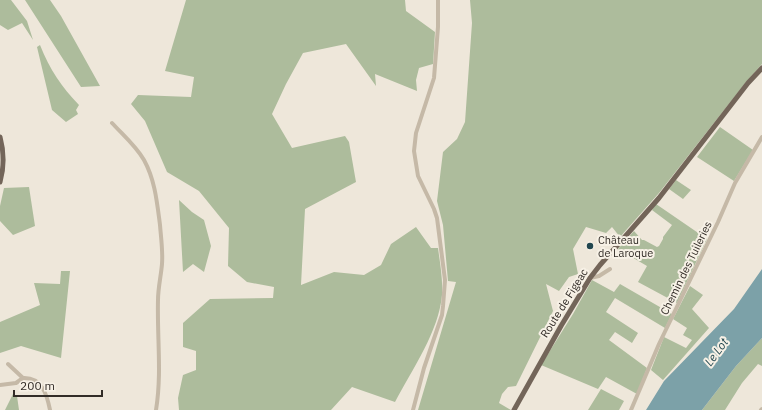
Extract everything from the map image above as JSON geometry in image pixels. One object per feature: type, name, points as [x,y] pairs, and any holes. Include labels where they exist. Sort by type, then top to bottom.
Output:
[{"type":"main road","name":"Route de Figeac","points":[[514,410],[590,278],[659,198],[748,83],[762,68]]},
{"type":"main road","points":[[0,137],[3,167],[0,182]]},
{"type":"street","points":[[413,410],[424,368],[442,315],[445,280],[437,218],[418,176],[414,151],[416,133],[434,78],[438,27],[438,0]]},
{"type":"street","points":[[112,123],[128,139],[143,159],[154,184],[157,202],[162,255],[158,301],[159,348],[156,410]]},
{"type":"street","name":"Chemin des Tuileries","points":[[631,410],[659,344],[718,222],[735,183],[762,137]]},
{"type":"street","points":[[590,278],[599,276],[610,269]]},
{"type":"street","points":[[8,364],[23,378]]},
{"type":"street","points":[[0,385],[16,383],[23,378],[30,378],[43,388],[50,410]]},
{"type":"green space","points":[[0,0],[11,0],[27,21],[33,40],[22,23],[8,30],[0,25]]},
{"type":"green space","points":[[25,0],[50,0],[61,16],[100,86],[81,87]]},
{"type":"green space","points":[[186,0],[405,0],[406,11],[435,32],[433,64],[419,68],[416,80],[417,91],[375,74],[376,86],[346,44],[303,53],[272,114],[292,148],[345,136],[349,142],[356,182],[305,209],[301,285],[334,272],[364,275],[381,265],[391,244],[416,227],[431,248],[438,248],[442,283],[440,309],[424,350],[395,402],[352,387],[331,410],[179,410],[178,398],[183,375],[196,370],[196,351],[183,347],[183,323],[210,299],[273,298],[274,287],[247,282],[228,266],[229,228],[199,191],[167,172],[145,121],[131,104],[138,95],[191,97],[194,77],[165,71]]},
{"type":"green space","points":[[470,0],[762,0],[762,64],[746,82],[659,193],[620,237],[612,227],[606,233],[586,227],[573,249],[578,274],[569,277],[559,291],[546,284],[553,311],[516,386],[508,387],[502,394],[499,403],[511,410],[418,410],[456,282],[448,281],[443,225],[437,201],[443,152],[457,139],[465,122],[472,23]]},
{"type":"green space","points":[[40,45],[56,77],[79,105],[76,110],[78,114],[66,122],[52,110],[37,47]]},
{"type":"green space","points":[[720,127],[753,150],[734,181],[697,157]]},
{"type":"green space","points":[[676,180],[691,190],[683,199],[669,189]]},
{"type":"green space","points":[[29,187],[35,226],[13,235],[0,221],[0,206],[4,188]]},
{"type":"green space","points":[[179,200],[192,212],[204,220],[211,246],[204,272],[193,264],[183,272]]},
{"type":"green space","points":[[656,204],[707,239],[677,303],[638,282],[647,266],[618,249],[634,231],[642,240],[657,247],[659,246],[663,237],[672,225],[652,210]]},
{"type":"green space","points":[[61,271],[70,271],[61,358],[21,346],[0,353],[0,322],[40,305],[34,283],[60,284]]},
{"type":"green space","points":[[592,280],[614,292],[620,284],[672,314],[665,328],[615,298],[606,312],[638,333],[632,343],[615,332],[609,340],[647,368],[637,394],[606,377],[598,389],[541,365],[573,314]]},
{"type":"green space","points":[[690,286],[703,295],[692,309],[709,328],[663,380],[651,370],[664,337],[686,348],[692,340],[683,335],[687,328],[673,319]]},
{"type":"green space","points":[[762,338],[762,366],[758,364],[742,383],[725,410],[702,410],[736,366]]},
{"type":"green space","points":[[601,389],[624,401],[619,410],[588,410]]},
{"type":"green space","points":[[13,394],[17,396],[19,410],[5,410]]},
{"type":"water","name":"Le Lot","points":[[762,269],[762,338],[736,366],[702,410],[646,410],[664,381],[734,309]]},
{"type":"place","name":"Château de Laroque","points":[[590,246]]}]
